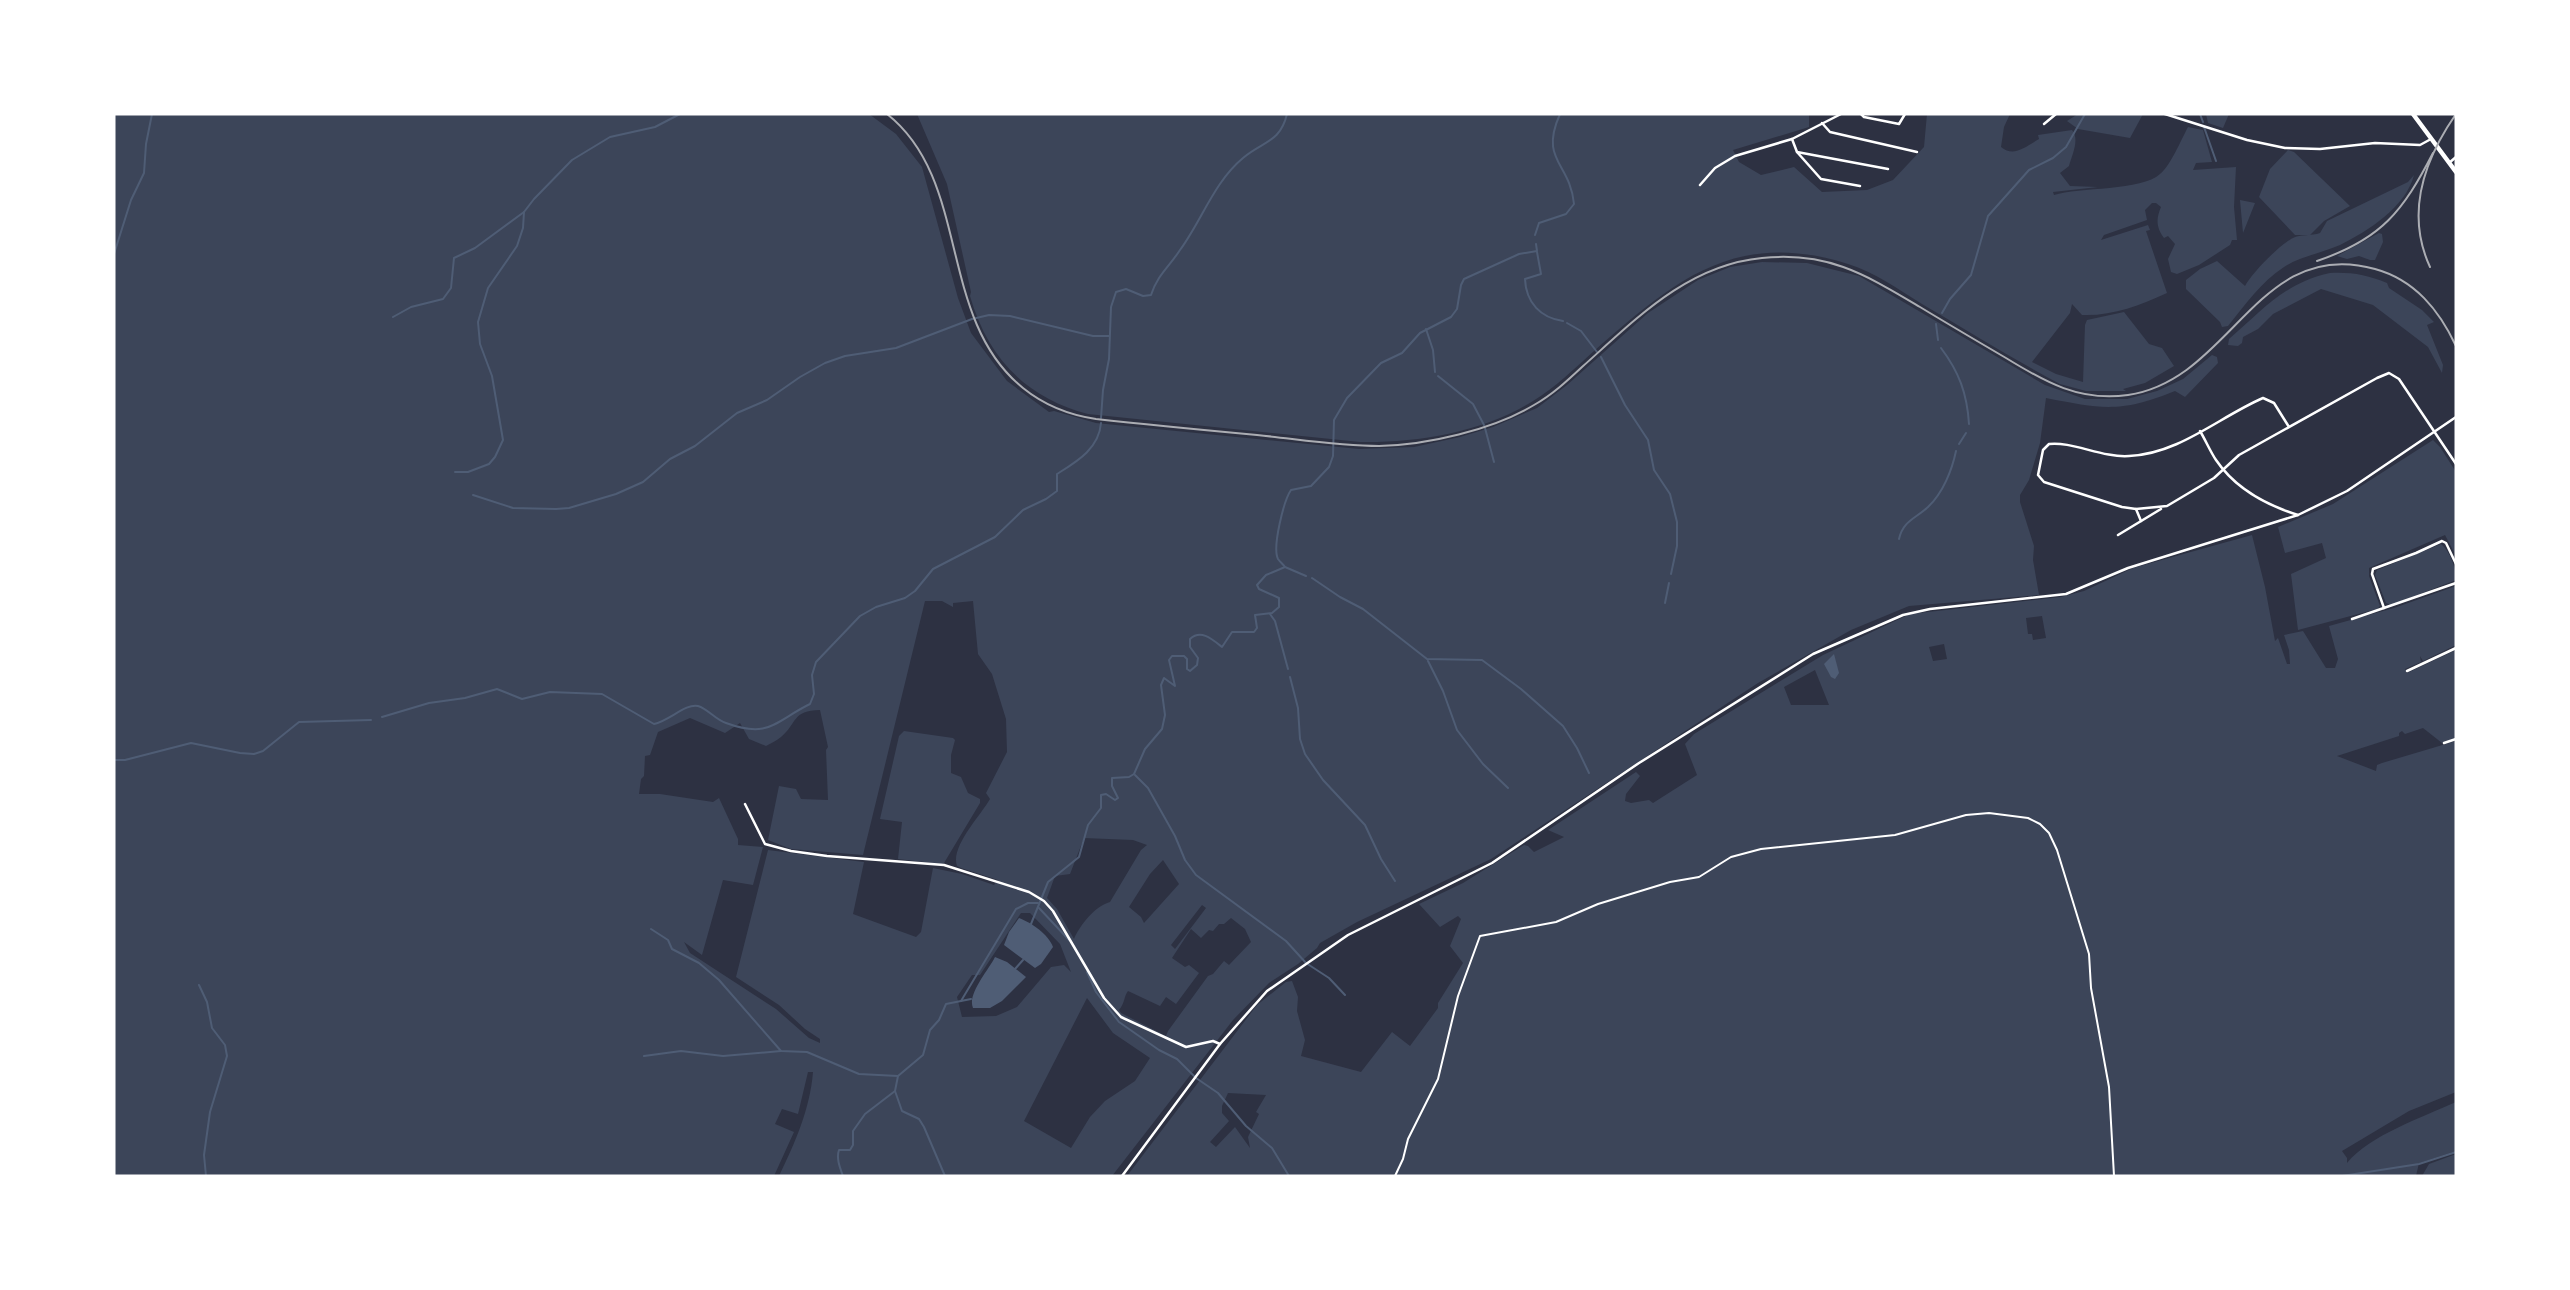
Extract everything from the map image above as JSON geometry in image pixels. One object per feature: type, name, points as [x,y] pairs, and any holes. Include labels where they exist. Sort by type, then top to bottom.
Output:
[{"type":"main road","points":[[2413,114],[2456,172]]},
{"type":"street","points":[[1700,185],[1714,168],[1735,156],[1792,139],[1841,114]]},
{"type":"street","points":[[1861,114],[1864,117],[1899,124],[1905,114]]},
{"type":"street","points":[[2044,124],[2056,114]]},
{"type":"street","points":[[2165,114],[2247,140],[2285,148],[2319,149],[2375,143],[2420,145],[2431,139]]},
{"type":"street","points":[[1822,123],[1830,132],[1917,152]]},
{"type":"street","points":[[1792,139],[1797,152],[1821,179],[1860,186]]},
{"type":"street","points":[[1797,152],[1888,169]]},
{"type":"street","points":[[2449,163],[2456,157]]},
{"type":"street","points":[[2118,535],[2214,478],[2232,460],[2377,377],[2389,373],[2399,379],[2456,464]]},
{"type":"street","points":[[2163,507],[2136,509],[2115,505],[2044,482],[2038,469],[2045,447],[2054,443],[2099,454],[2131,456],[2161,450],[2263,398],[2274,403],[2289,427]]},
{"type":"street","points":[[1122,1176],[1220,1044],[1258,998],[1339,940],[1395,909],[1492,863],[1659,751],[1824,648],[1903,615],[1930,608],[2058,596],[2144,562],[2298,515],[2347,491],[2456,417]]},
{"type":"street","points":[[2200,431],[2215,459],[2255,497],[2298,515]]},
{"type":"street","points":[[2136,509],[2141,521]]},
{"type":"street","points":[[2384,608],[2372,574],[2373,569],[2442,541],[2446,543],[2456,564]]},
{"type":"street","points":[[2352,619],[2456,583]]},
{"type":"street","points":[[2407,671],[2456,648]]},
{"type":"street","points":[[2444,743],[2456,739]]},
{"type":"street","points":[[745,804],[765,844],[827,856],[944,865],[1029,892],[1044,901],[1053,911],[1104,998],[1121,1017],[1186,1048],[1213,1041],[1220,1044]]},
{"type":"path","points":[[1395,1176],[1408,1139],[1438,1079],[1458,996],[1480,936],[1556,922],[1598,904],[1670,882],[1699,877],[1731,857],[1761,849],[1873,838],[1917,830],[1966,815],[1989,813],[2028,818],[2040,824],[2049,833],[2057,850],[2089,954],[2091,988],[2109,1087],[2114,1176]]},
{"type":"shaded area","points":[[114,114],[869,114],[896,134],[922,167],[958,298],[971,333],[1007,381],[1049,412],[1054,411],[1096,423],[1359,449],[1414,447],[1460,437],[1493,427],[1537,408],[1648,313],[1698,280],[1730,267],[1762,262],[1807,263],[1859,276],[2045,385],[2085,399],[2127,399],[2157,391],[2183,379],[2212,355],[2217,357],[2218,363],[2185,397],[2175,391],[2140,403],[2111,407],[2046,398],[2040,443],[2029,480],[2020,495],[2034,546],[2033,560],[2039,595],[1909,606],[1851,630],[1758,683],[1491,859],[1357,922],[1320,943],[1298,964],[1269,983],[1233,1020],[1112,1176],[779,1176],[805,1112],[813,1072],[808,1072],[798,1114],[782,1109],[775,1124],[794,1132],[774,1176],[114,1176]],"holes":[[[925,601],[942,601],[953,607],[953,603],[973,601],[978,654],[992,674],[1006,719],[1007,752],[986,793],[990,799],[962,841],[956,858],[957,866],[998,880],[994,885],[933,868],[921,932],[916,937],[853,914],[864,862],[768,850],[736,977],[779,1005],[820,1039],[820,1043],[809,1038],[776,1009],[690,953],[684,942],[702,955],[723,880],[753,885],[763,847],[738,845],[738,839],[719,798],[713,802],[660,794],[639,794],[644,776],[645,756],[650,755],[658,732],[690,718],[725,733],[740,723],[749,739],[766,746],[781,737],[804,712],[820,710],[828,747],[828,800],[801,799],[796,789],[779,786],[768,840],[791,849],[863,855]],[[1084,838],[1133,840],[1147,845],[1141,850],[1110,902],[1089,917],[1074,939],[1057,909],[1047,898],[1055,876],[1070,874]],[[1163,860],[1179,884],[1144,923],[1129,907],[1150,874]],[[1202,905],[1206,908],[1175,949],[1171,945]],[[1021,913],[1030,913],[1060,944],[1071,972],[1064,965],[1051,967],[1017,1007],[996,1016],[962,1017],[957,997],[972,975],[980,975]],[[1231,918],[1245,929],[1251,942],[1229,965],[1224,961],[1208,976],[1166,1036],[1121,1013],[1119,1010],[1128,991],[1160,1006],[1166,997],[1176,1004],[1199,973],[1189,965],[1185,967],[1172,958],[1191,929],[1201,938],[1219,924],[1224,924]],[[1087,998],[1113,1033],[1150,1058],[1135,1081],[1105,1101],[1090,1117],[1071,1148],[1024,1121]]]},
{"type":"shaded area","points":[[917,114],[1809,114],[1809,127],[1733,150],[1739,162],[1761,175],[1794,167],[1822,192],[1867,190],[1893,180],[1924,147],[1927,114],[2010,114],[2004,127],[2001,147],[2006,150],[2020,150],[2039,139],[2038,135],[2072,130],[2075,147],[2069,166],[2060,173],[2070,186],[2098,187],[2053,192],[2054,195],[2125,186],[2151,179],[2168,165],[2188,127],[2203,130],[2212,162],[2196,163],[2193,170],[2236,167],[2234,207],[2237,240],[2232,240],[2230,245],[2199,265],[2177,274],[2171,272],[2168,259],[2175,244],[2168,236],[2164,238],[2159,230],[2161,207],[2156,203],[2152,203],[2145,210],[2147,220],[2104,235],[2101,240],[2148,225],[2150,230],[2146,231],[2167,293],[2136,306],[2104,314],[2082,315],[2072,304],[2070,313],[2032,362],[2056,374],[2083,382],[2087,320],[2124,312],[2149,344],[2162,348],[2174,366],[2145,383],[2123,389],[2126,391],[2086,391],[2060,384],[1868,272],[1848,264],[1808,255],[1772,253],[1739,257],[1680,283],[1623,326],[1549,390],[1514,412],[1450,434],[1360,442],[1088,414],[1066,407],[1028,386],[999,356],[978,318],[970,296],[947,184]]},
{"type":"shaded area","points":[[2078,114],[2143,114],[2130,138],[2078,129],[2067,121]]},
{"type":"shaded area","points":[[2206,114],[2229,114],[2223,128],[2208,123]]},
{"type":"shaded area","points":[[2288,150],[2294,152],[2350,206],[2324,221],[2310,235],[2295,235],[2259,197],[2270,169]]},
{"type":"shaded area","points":[[2414,175],[2403,197],[2384,217],[2340,245],[2284,267],[2261,287],[2228,326],[2222,327],[2186,289],[2186,280],[2217,261],[2245,286],[2266,260],[2287,242],[2296,237],[2320,233],[2327,221],[2408,182]]},
{"type":"shaded area","points":[[2240,200],[2255,203],[2243,233]]},
{"type":"shaded area","points":[[2379,233],[2382,234],[2383,242],[2375,260],[2359,256],[2347,259],[2337,256]]},
{"type":"shaded area","points":[[2330,273],[2359,275],[2387,283],[2389,288],[2422,310],[2434,322],[2427,325],[2443,365],[2442,373],[2428,347],[2373,305],[2321,289],[2273,314],[2258,329],[2243,337],[2238,346],[2228,345],[2229,339],[2275,299],[2300,283]]},
{"type":"shaded area","points":[[2433,440],[2456,472],[2456,556],[2445,535],[2369,568],[2369,576],[2380,606],[2377,609],[2298,630],[2291,574],[2326,558],[2322,543],[2285,553],[2278,527],[2333,504]]},
{"type":"shaded area","points":[[2252,535],[2275,641],[2278,638],[2287,664],[2290,664],[2289,650],[2284,635],[2303,631],[2326,668],[2335,668],[2338,659],[2329,626],[2394,608],[2456,586],[2456,645],[2423,661],[2420,656],[2421,662],[2405,669],[2407,673],[2456,650],[2456,738],[2442,743],[2423,728],[2405,734],[2402,731],[2399,736],[2337,756],[2376,771],[2377,765],[2382,763],[2456,741],[2456,1092],[2409,1111],[2342,1151],[2347,1163],[2383,1135],[2456,1102],[2456,1151],[2419,1163],[2416,1176],[1127,1176],[1257,1005],[1286,982],[1292,981],[1298,997],[1297,1011],[1305,1040],[1301,1056],[1361,1072],[1392,1032],[1410,1046],[1438,1008],[1438,1003],[1463,963],[1450,946],[1461,919],[1458,916],[1440,927],[1419,904],[1463,883],[1524,845],[1534,852],[1564,837],[1548,830],[1636,772],[1640,776],[1626,794],[1625,801],[1631,803],[1649,800],[1653,803],[1697,775],[1685,744],[1694,734],[1823,655],[1910,614],[2061,597],[2084,591],[2133,568]],"holes":[[[2042,616],[2046,638],[2033,640],[2032,634],[2028,634],[2026,618]],[[1944,644],[1947,659],[1933,661],[1929,647]],[[1815,670],[1829,705],[1791,705],[1784,687]],[[1228,1093],[1266,1095],[1256,1112],[1259,1114],[1248,1137],[1250,1148],[1235,1127],[1216,1147],[1210,1142],[1229,1121],[1222,1113]]]},
{"type":"shaded area","points":[[2441,544],[2452,560],[2456,580],[2391,605],[2386,603],[2375,575],[2377,570]]},
{"type":"shaded area","points":[[1834,654],[1839,673],[1835,679],[1824,664]]},
{"type":"shaded area","points":[[904,731],[953,738],[955,740],[951,755],[951,773],[961,777],[968,793],[980,799],[941,864],[898,859],[902,822],[880,819],[899,736]]},
{"type":"shaded area","points":[[1019,918],[1039,930],[1053,947],[1035,968],[1004,945]]},
{"type":"shaded area","points":[[995,957],[1007,962],[1026,977],[1002,1001],[990,1008],[973,1008],[975,989]]},
{"type":"shaded area","points":[[2456,1154],[2456,1176],[2422,1176],[2429,1164]]},
{"type":"waterway","points":[[114,254],[131,200],[144,173],[152,114]]},
{"type":"waterway","points":[[393,317],[411,307],[443,299],[451,288],[454,258],[475,248],[524,212],[572,160],[610,137],[655,127],[680,114]]},
{"type":"waterway","points":[[1101,418],[1109,359],[1111,307],[1116,292],[1126,289],[1143,296],[1151,295],[1160,276],[1188,238],[1224,178],[1250,152],[1280,131],[1287,114]]},
{"type":"waterway","points":[[1535,235],[1539,223],[1566,214],[1574,204],[1567,179],[1554,152],[1554,130],[1560,114]]},
{"type":"waterway","points":[[1942,313],[1950,299],[1971,275],[1988,216],[2029,170],[2053,158],[2066,147],[2085,114]]},
{"type":"waterway","points":[[2200,114],[2203,122]]},
{"type":"waterway","points":[[2204,127],[2216,161]]},
{"type":"waterway","points":[[455,472],[468,472],[489,464],[503,440],[492,376],[480,344],[478,322],[488,288],[517,246],[523,228],[524,212]]},
{"type":"waterway","points":[[1031,924],[1048,882],[1079,857],[1088,825],[1101,808],[1101,795],[1106,794],[1115,800],[1118,798],[1112,786],[1112,778],[1134,774],[1145,749],[1162,729],[1165,715],[1161,685],[1164,678],[1175,686],[1169,660],[1172,656],[1184,656],[1190,671],[1197,665],[1198,658],[1190,647],[1190,639],[1194,636],[1210,638],[1222,647],[1232,632],[1254,632],[1257,628],[1255,615],[1272,613],[1279,607],[1279,598],[1259,589],[1257,585],[1266,575],[1285,567],[1278,559],[1277,553],[1285,503],[1291,490],[1311,486],[1329,467],[1333,456],[1334,420],[1347,398],[1381,363],[1402,353],[1420,333],[1451,317],[1457,309],[1464,279],[1519,254],[1537,251],[1536,244]]},
{"type":"waterway","points":[[1537,252],[1541,274],[1525,279],[1528,295],[1542,313],[1563,321]]},
{"type":"waterway","points":[[473,495],[513,508],[556,509],[569,508],[616,494],[643,482],[670,459],[695,446],[737,413],[767,400],[825,363],[845,356],[896,348],[972,319],[989,315],[1010,316],[1093,336],[1109,336]]},
{"type":"waterway","points":[[1567,323],[1581,331],[1597,352]]},
{"type":"waterway","points":[[1936,324],[1938,340]]},
{"type":"waterway","points":[[1426,329],[1433,350],[1435,372]]},
{"type":"waterway","points":[[1941,348],[1961,383],[1969,424]]},
{"type":"waterway","points":[[1601,357],[1625,405],[1648,440],[1654,470],[1670,494],[1677,522],[1677,546],[1671,574]]},
{"type":"waterway","points":[[1438,376],[1473,404],[1484,425]]},
{"type":"waterway","points":[[382,717],[429,703],[465,698],[497,689],[522,699],[550,692],[602,694],[654,724],[698,706],[722,722],[753,729],[771,726],[810,704],[814,694],[812,675],[816,662],[860,616],[876,607],[905,598],[915,591],[933,569],[995,537],[1023,510],[1057,491],[1057,474],[1091,447],[1101,423]]},
{"type":"waterway","points":[[1485,428],[1494,462]]},
{"type":"waterway","points":[[1959,444],[1966,433]]},
{"type":"waterway","points":[[1899,539],[1907,524],[1938,495],[1956,451]]},
{"type":"waterway","points":[[1285,567],[1306,576]]},
{"type":"waterway","points":[[1312,578],[1363,609],[1427,659],[1482,660],[1521,689],[1563,726],[1589,773]]},
{"type":"waterway","points":[[1665,603],[1669,583]]},
{"type":"waterway","points":[[1270,614],[1275,621],[1288,669]]},
{"type":"waterway","points":[[1428,661],[1443,691],[1457,730],[1483,764],[1508,788]]},
{"type":"waterway","points":[[1290,677],[1305,754],[1323,780],[1365,825],[1395,881]]},
{"type":"waterway","points":[[114,760],[125,760],[191,743],[254,754],[263,751],[299,722],[371,720]]},
{"type":"waterway","points":[[1135,775],[1148,788],[1185,860],[1196,875],[1286,941],[1306,963],[1329,978],[1345,995]]},
{"type":"waterway","points":[[961,1001],[1016,909],[1028,903],[1038,903]]},
{"type":"waterway","points":[[1039,908],[1069,940]]},
{"type":"waterway","points":[[651,929],[668,940],[672,949],[699,963],[719,980],[781,1051],[807,1052],[859,1074],[898,1076]]},
{"type":"waterway","points":[[1015,969],[1023,960]]},
{"type":"waterway","points":[[1087,972],[1096,992],[1119,1022],[1177,1059],[1196,1078],[1218,1093],[1246,1126],[1272,1148],[1289,1176]]},
{"type":"waterway","points":[[199,985],[207,1002],[212,1028],[225,1045],[227,1056],[210,1112],[204,1155],[206,1176]]},
{"type":"waterway","points":[[843,1176],[838,1160],[839,1150],[850,1150],[853,1145],[853,1131],[865,1114],[895,1091],[898,1076],[923,1055],[930,1030],[939,1020],[946,1004],[971,999]]},
{"type":"waterway","points":[[644,1056],[681,1051],[723,1056],[781,1051]]},
{"type":"waterway","points":[[895,1091],[902,1111],[919,1119],[924,1127],[945,1176]]},
{"type":"waterway","points":[[2342,1176],[2419,1164],[2456,1152]]},
{"type":"railway","points":[[887,114],[914,142],[932,175],[964,288],[977,325],[996,359],[1023,388],[1039,399],[1067,412],[1096,419],[1364,446],[1418,443],[1459,434],[1499,422],[1541,401],[1642,314],[1686,283],[1710,271],[1762,258],[1807,258],[1846,268],[1882,285],[2035,375],[2064,388],[2094,396],[2128,395],[2164,384],[2194,364],[2272,290],[2301,273],[2335,264],[2375,269],[2414,289],[2442,320],[2456,346]]},
{"type":"railway","points":[[2430,267],[2419,227],[2422,188],[2435,150],[2456,114]]},
{"type":"railway","points":[[2317,261],[2358,243],[2388,221],[2411,191],[2433,153]]}]
